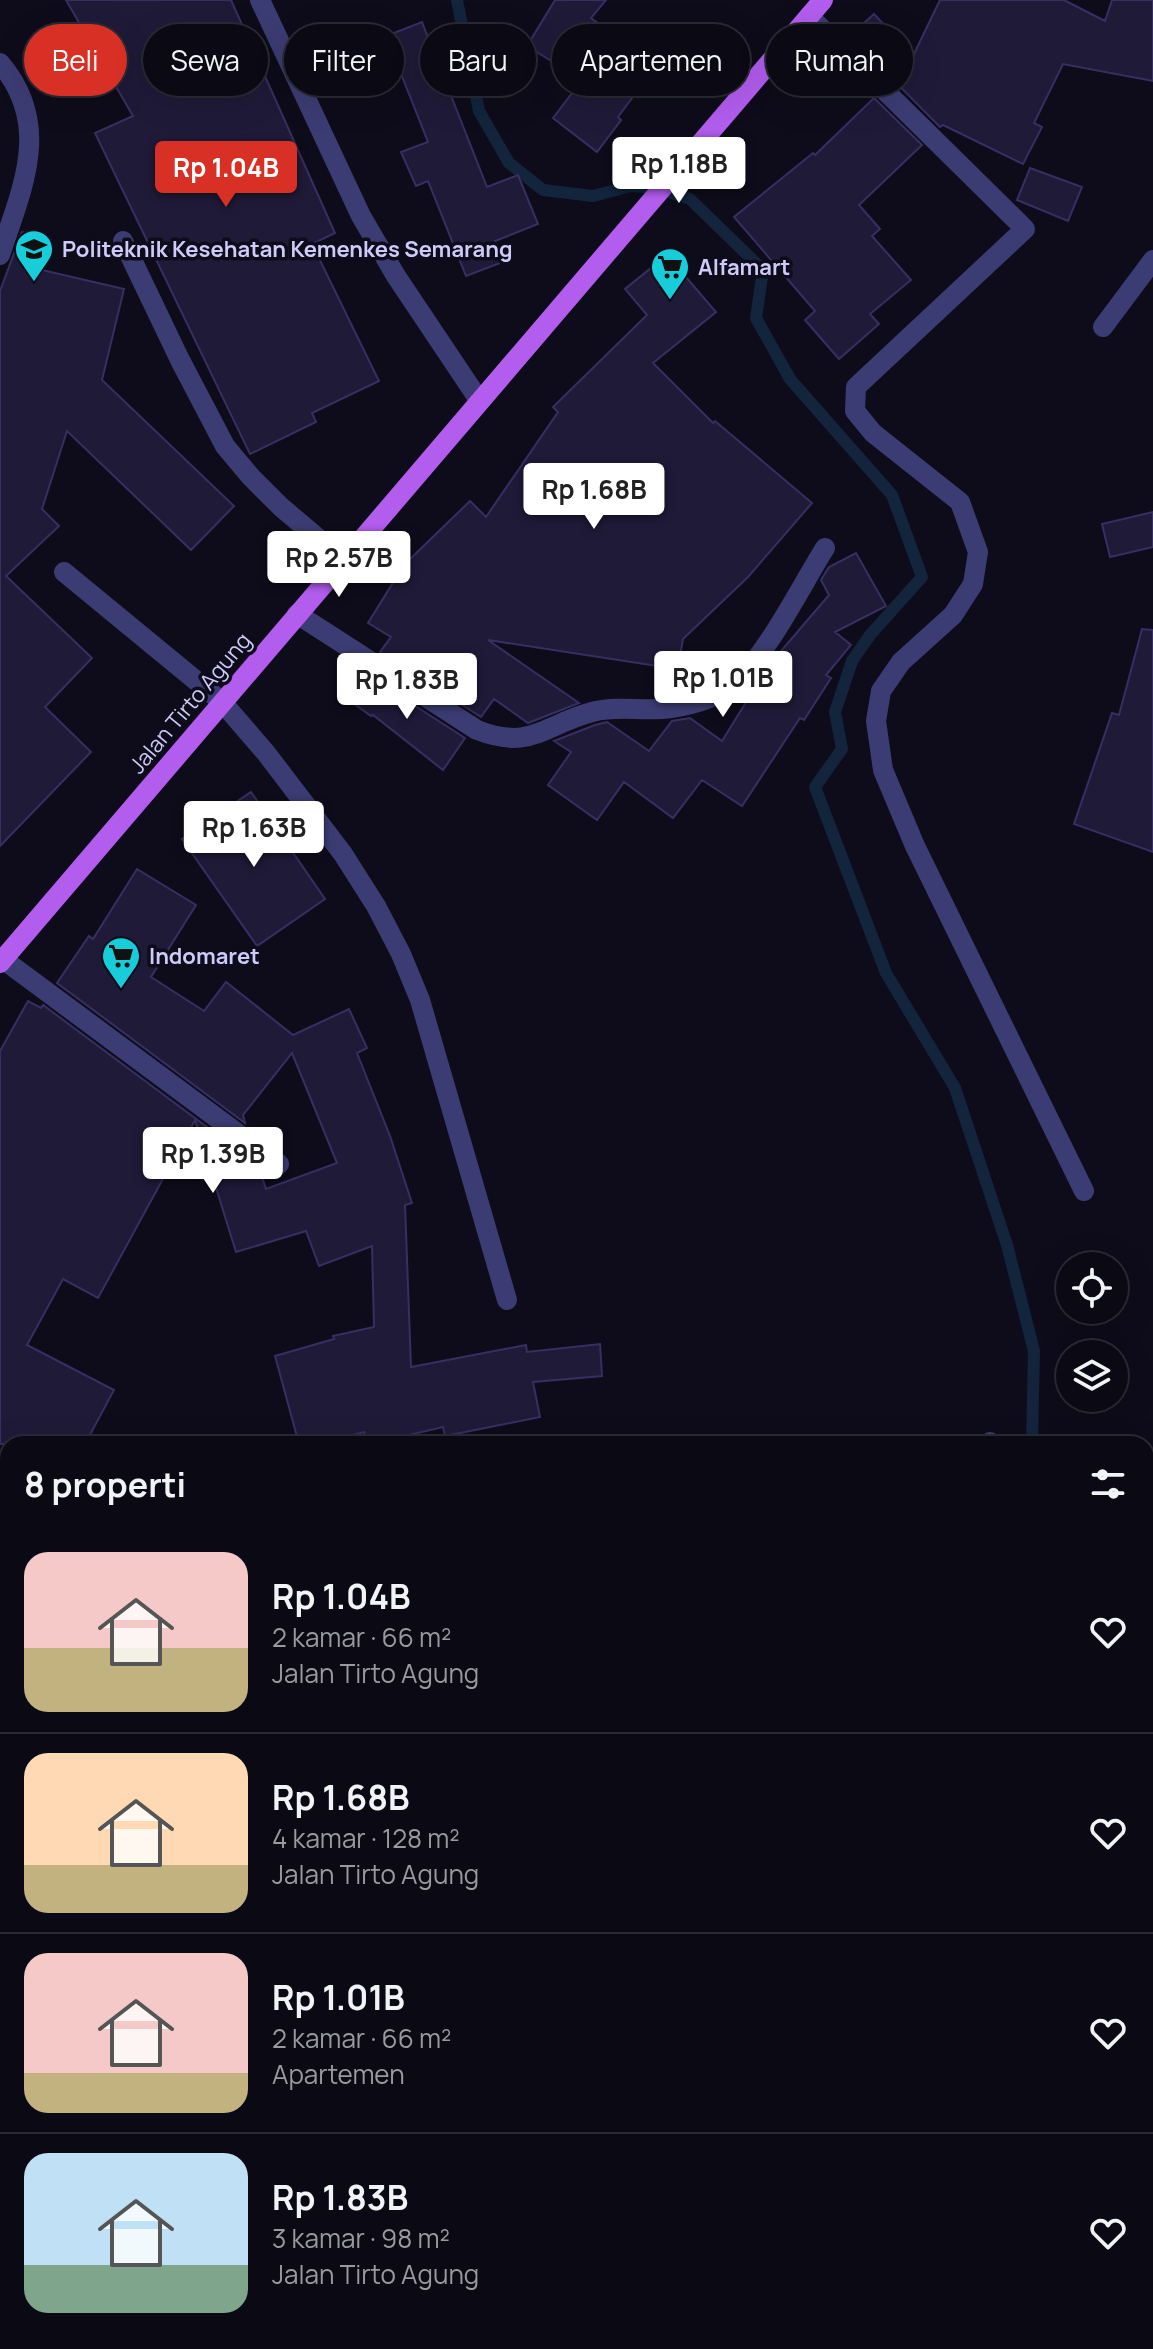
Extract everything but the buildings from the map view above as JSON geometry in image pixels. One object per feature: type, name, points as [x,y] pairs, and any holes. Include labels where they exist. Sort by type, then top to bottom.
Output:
[{"type":"main road","name":"Jalan Tirto Agung","points":[[1,960],[816,8]]},
{"type":"street","points":[[260,0],[361,216],[396,276],[479,400]]},
{"type":"street","points":[[816,8],[1025,229],[856,387],[855,411],[873,433],[960,502],[978,552],[973,584],[953,615],[901,662],[881,691],[876,721],[883,770],[915,846],[1084,1191]]},
{"type":"street","points":[[0,63],[10,75],[29,118],[31,148],[16,210],[0,255]]},
{"type":"street","points":[[123,241],[225,446],[281,507],[345,561]]},
{"type":"street","points":[[1103,327],[1153,260]]},
{"type":"street","points":[[297,614],[477,730],[499,739],[525,739],[593,712],[616,708],[669,709],[713,697],[731,686],[758,656],[825,548]]},
{"type":"street","points":[[64,572],[222,702],[266,753],[343,854],[376,906],[420,1000],[507,1300]]},
{"type":"street","points":[[1,960],[279,1164]]},
{"type":"waterway","points":[[457,0],[479,111],[509,163],[543,190],[593,196],[631,186],[657,188],[690,199],[763,270],[756,318],[790,379],[892,495],[922,577],[870,635],[852,661],[835,712],[842,749],[815,787],[886,973],[955,1088],[1007,1245],[1034,1351],[1032,1436]]},
{"type":"place","name":"Politeknik Kesehatan Kemenkes Semarang","points":[[34,283]]},
{"type":"place","name":"Alfamart","points":[[670,301]]},
{"type":"place","name":"Indomaret","points":[[121,990]]}]
